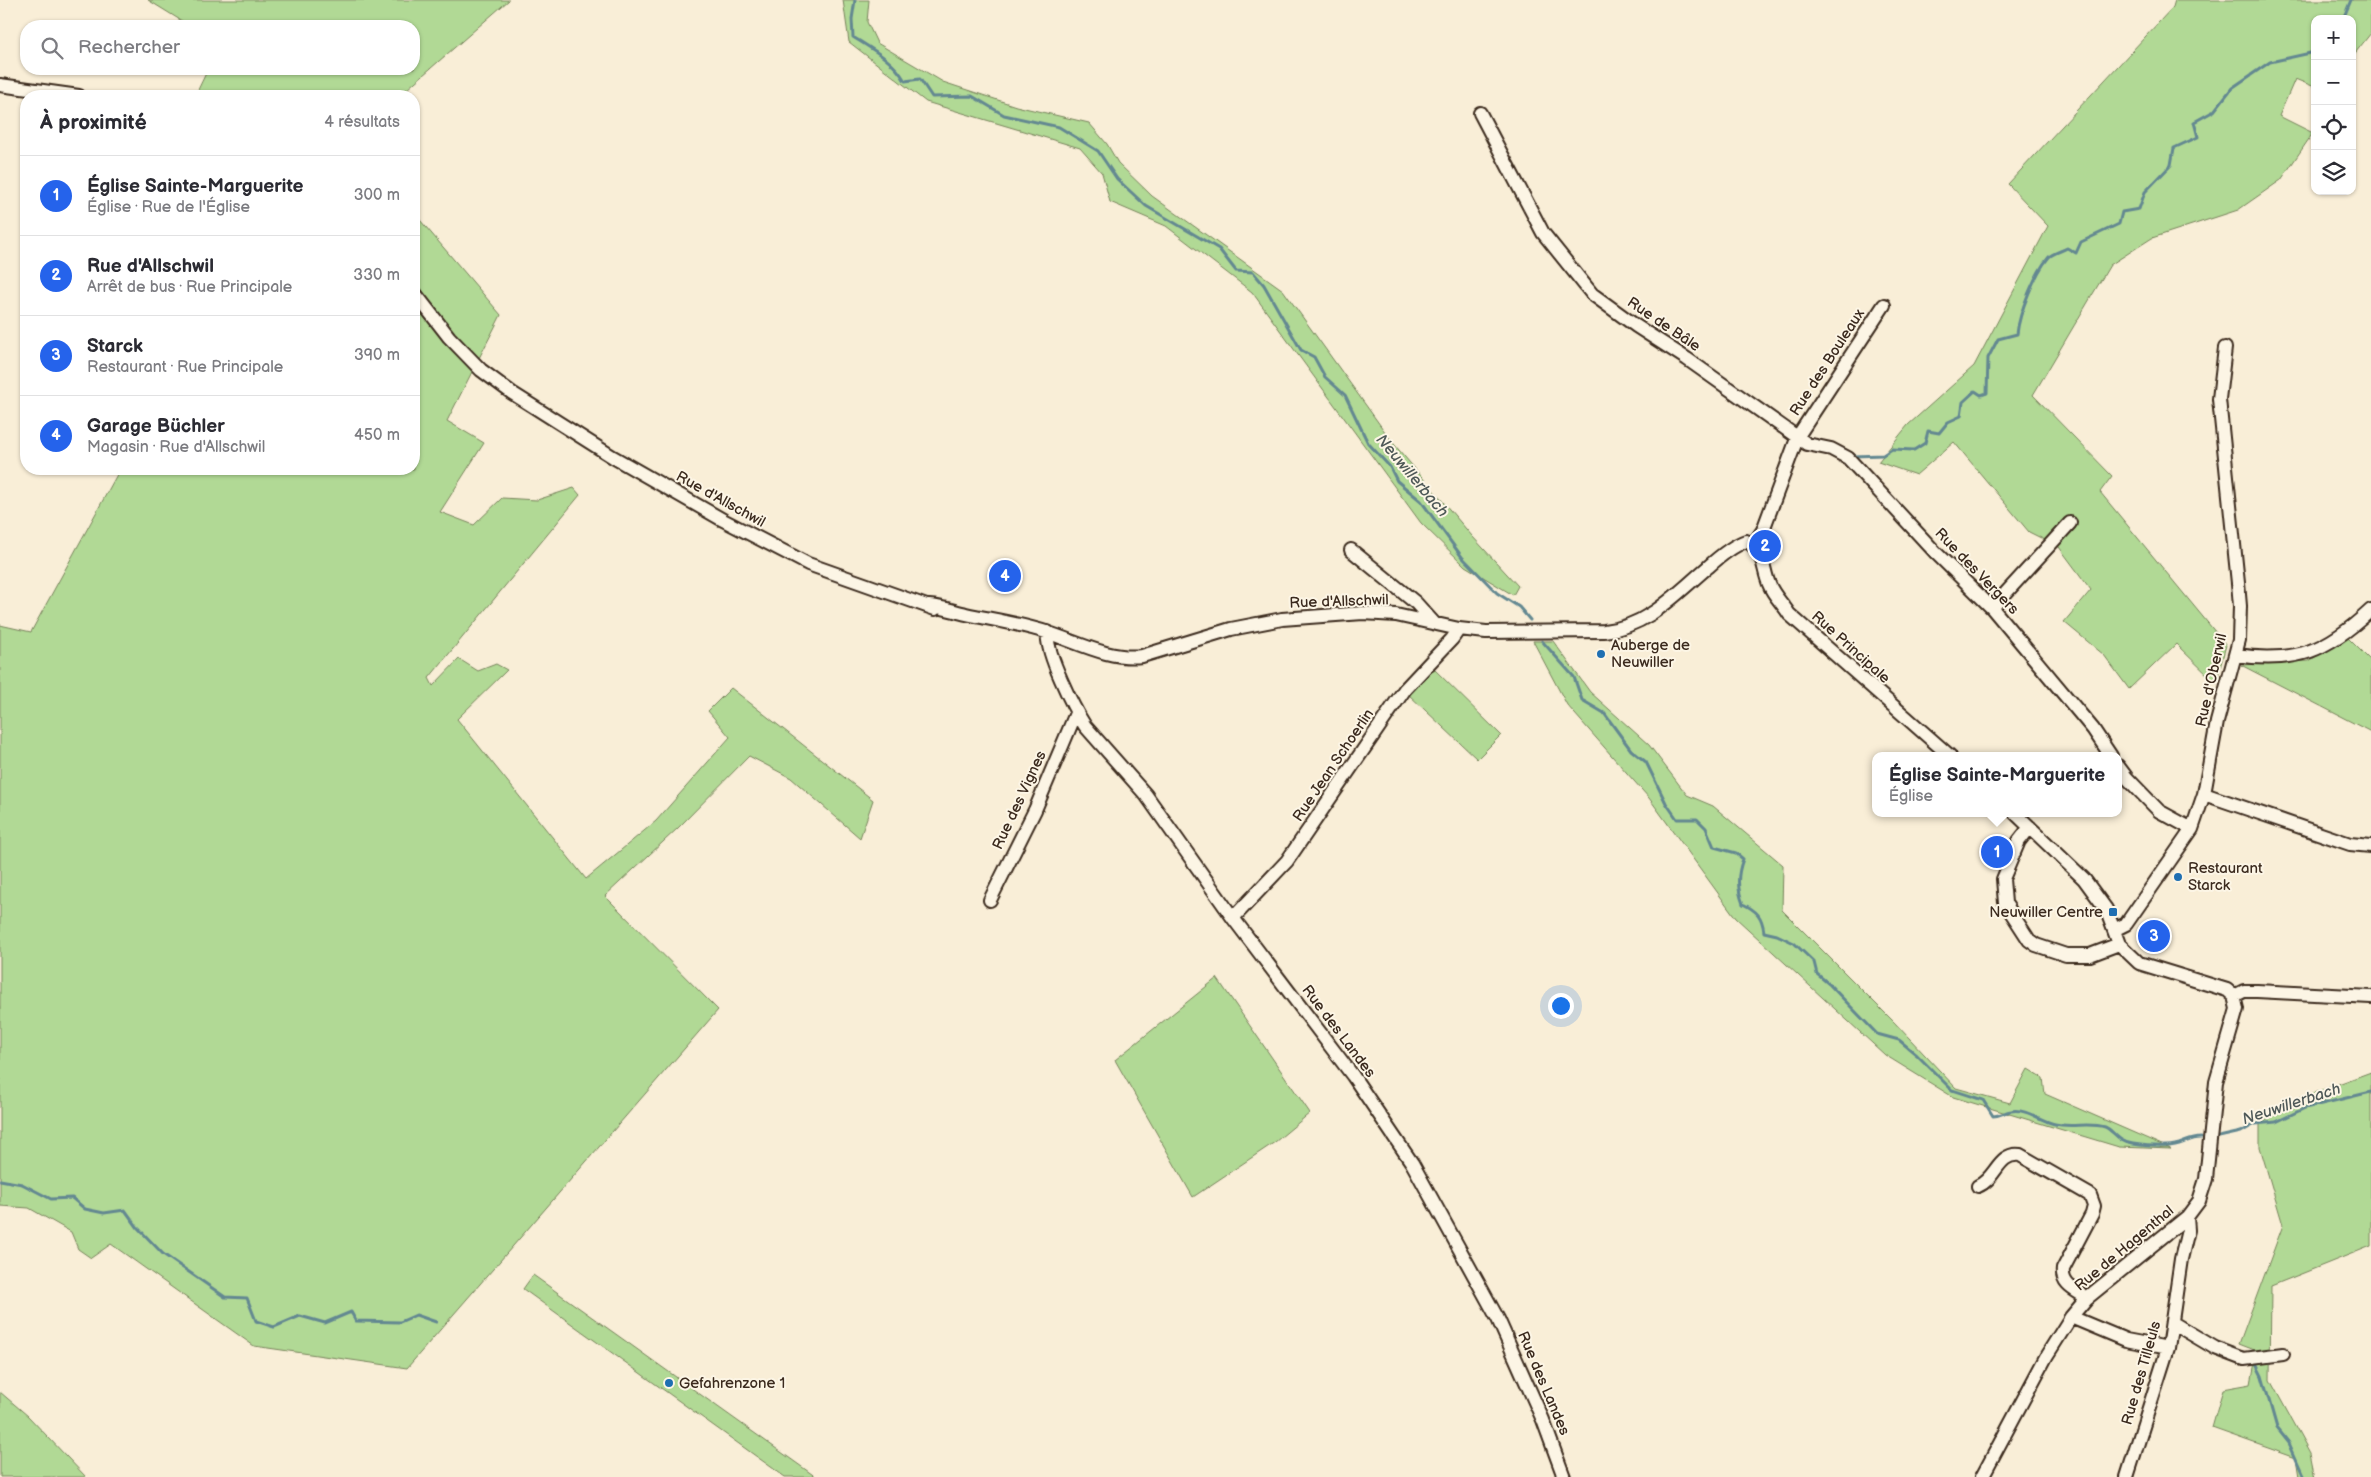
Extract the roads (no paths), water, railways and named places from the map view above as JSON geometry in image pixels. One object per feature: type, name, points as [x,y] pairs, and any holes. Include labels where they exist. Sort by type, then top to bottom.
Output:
[{"type":"street","points":[[0,84],[40,90]]},
{"type":"street","name":"Rue de Bâle","points":[[1480,112],[1543,232],[1592,294],[1798,436]]},
{"type":"street","name":"Rue d'Allschwil","points":[[420,300],[449,337],[481,370],[512,393],[613,457],[723,520],[800,560],[929,606],[950,608],[964,613],[1014,623],[1048,632],[1103,652],[1132,658],[1232,629],[1282,619],[1363,613],[1396,615],[1459,629],[1486,632],[1622,629],[1636,624],[1658,610],[1736,544],[1746,541],[1754,544]]},
{"type":"street","name":"Rue des Bouleaux","points":[[1798,436],[1884,305]]},
{"type":"street","name":"Rue d'Oberwil","points":[[2114,930],[2126,924],[2192,828],[2204,794],[2217,722],[2236,655],[2240,606],[2219,400],[2225,348]]},
{"type":"street","points":[[1754,544],[1763,530],[1798,436]]},
{"type":"street","name":"Rue des Vergers","points":[[1798,436],[1808,444],[1831,449],[1848,458],[1936,552],[1992,608],[2086,722],[2108,752]]},
{"type":"street","points":[[1992,608],[2070,523]]},
{"type":"street","name":"Rue Principale","points":[[1754,544],[1761,554],[1769,585],[1789,614],[1849,669],[1945,752]]},
{"type":"street","points":[[1351,550],[1416,603],[1434,623]]},
{"type":"street","points":[[2236,655],[2264,659],[2298,656],[2333,638],[2371,610]]},
{"type":"street","name":"Rue Jean Schoerlin","points":[[1233,918],[1287,861],[1405,689],[1459,629]]},
{"type":"street","name":"Rue des Landes","points":[[1048,632],[1048,648],[1076,713],[1090,734],[1146,795],[1233,918],[1358,1083],[1412,1163],[1498,1319],[1543,1420],[1564,1477]]},
{"type":"street","name":"Rue des Vignes","points":[[990,900],[1035,810],[1076,713]]},
{"type":"street","points":[[2122,771],[2159,811],[2192,828]]},
{"type":"street","points":[[2204,794],[2350,844],[2371,846]]},
{"type":"street","points":[[2019,817],[2084,880],[2106,909],[2119,944],[2140,963],[2223,988],[2234,996],[2244,991],[2257,991],[2371,997]]},
{"type":"street","points":[[2030,827],[2019,841],[2003,879],[2005,903],[2029,940],[2036,946],[2066,955],[2090,955],[2119,944]]},
{"type":"street","name":"Rue de Hagenthal","points":[[1982,1477],[2046,1355],[2071,1317],[2087,1298],[2187,1217],[2199,1201],[2206,1179],[2216,1082],[2237,1009],[2234,996]]},
{"type":"street","points":[[1978,1186],[1985,1184],[2007,1156],[2014,1154],[2020,1155],[2090,1195],[2094,1206],[2092,1214],[2062,1269],[2062,1276],[2066,1284],[2087,1298]]},
{"type":"street","name":"Rue des Tilleuls","points":[[2127,1477],[2168,1348],[2188,1230],[2187,1217]]},
{"type":"street","points":[[2071,1317],[2126,1340],[2168,1348]]},
{"type":"street","points":[[2173,1323],[2215,1348],[2244,1359],[2283,1354]]},
{"type":"waterway","name":"Neuwillerbach","points":[[855,0],[852,19],[853,37],[889,61],[905,81],[920,79],[932,97],[972,96],[1004,115],[1059,127],[1098,151],[1117,179],[1146,206],[1219,249],[1236,271],[1253,272],[1264,285],[1301,350],[1314,357],[1325,377],[1345,395],[1368,443],[1390,467],[1397,481],[1421,501],[1462,557],[1497,593],[1519,607],[1530,620]]},
{"type":"waterway","points":[[2345,15],[2351,0]]},
{"type":"waterway","points":[[1853,456],[1883,455],[1892,449],[1914,450],[1925,443],[1928,431],[1939,433],[1948,422],[1961,416],[1963,402],[1975,391],[1981,395],[1987,393],[1988,358],[1998,339],[2017,334],[2018,325],[2029,294],[2038,273],[2049,257],[2067,248],[2076,253],[2081,242],[2119,224],[2122,212],[2139,209],[2145,192],[2171,165],[2174,148],[2198,137],[2194,122],[2214,111],[2232,88],[2270,62],[2311,53]]},
{"type":"waterway","name":"Neuwillerbach","points":[[1542,641],[1574,677],[1582,700],[1604,713],[1631,750],[1646,762],[1666,803],[1677,819],[1697,819],[1706,828],[1714,847],[1736,853],[1743,859],[1738,881],[1741,898],[1743,904],[1758,915],[1764,932],[1777,935],[1794,943],[1814,962],[1817,974],[1877,1034],[1899,1040],[1952,1090],[1983,1100],[1993,1116],[2022,1111],[2055,1124],[2105,1127],[2128,1143],[2144,1145],[2168,1146],[2201,1138]]},
{"type":"waterway","name":"Neuwillerbach","points":[[2219,1137],[2241,1132],[2255,1124],[2276,1122],[2305,1108],[2371,1092]]},
{"type":"waterway","points":[[0,1180],[22,1184],[51,1199],[72,1198],[85,1209],[104,1213],[125,1210],[138,1228],[163,1254],[225,1297],[247,1298],[256,1321],[274,1327],[300,1316],[325,1323],[351,1312],[356,1321],[400,1322],[416,1315],[436,1322]]},
{"type":"waterway","points":[[2256,1364],[2262,1376],[2277,1428],[2289,1443],[2304,1477]]},
{"type":"place","name":"Rue d'Allschwil","points":[[1765,546]]},
{"type":"place","name":"Garage Büchler","points":[[1005,576]]},
{"type":"place","name":"Auberge de Neuwiller","points":[[1601,654]]},
{"type":"place","name":"Église Sainte-Marguerite","points":[[1997,852]]},
{"type":"place","name":"Restaurant Starck","points":[[2178,877]]},
{"type":"place","name":"Neuwiller Centre","points":[[2113,912]]},
{"type":"place","name":"Starck","points":[[2154,936]]},
{"type":"place","name":"Gefahrenzone 1","points":[[669,1383]]}]
